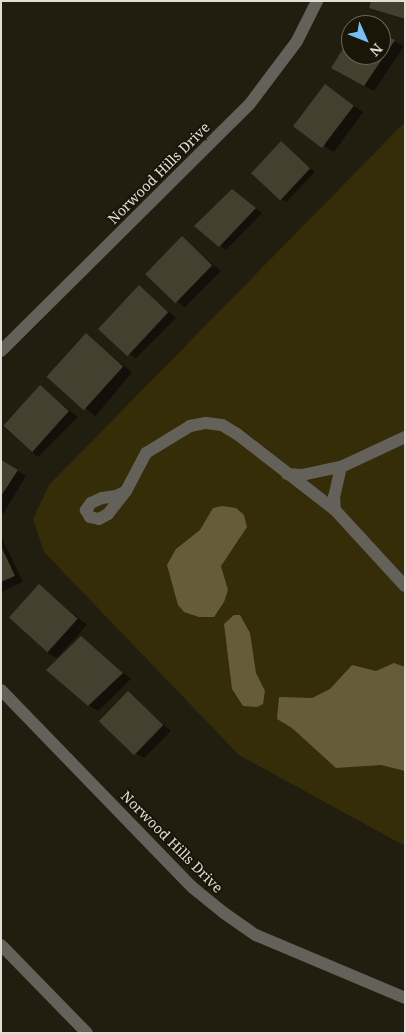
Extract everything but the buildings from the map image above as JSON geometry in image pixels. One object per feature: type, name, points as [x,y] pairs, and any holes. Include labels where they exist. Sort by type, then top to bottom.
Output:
[{"type":"street","name":"Norwood Hills Drive","points":[[1,350],[250,106],[297,41],[317,1]]},
{"type":"street","points":[[126,491],[146,453],[190,426],[206,422],[222,425],[237,434],[335,510],[405,586]]},
{"type":"street","points":[[287,474],[302,475],[341,467],[405,437]]},
{"type":"street","points":[[335,510],[334,497],[341,467]]},
{"type":"street","name":"Norwood Hills Drive","points":[[1,690],[192,887],[224,913],[256,935],[405,998]]},
{"type":"street","points":[[1,945],[87,1033]]},
{"type":"shaded area","points":[[405,122],[405,846],[239,755],[44,552],[33,519],[49,485]]},
{"type":"shaded area","points":[[222,506],[236,508],[244,515],[247,527],[221,566],[228,590],[224,602],[214,617],[199,617],[184,612],[178,605],[167,565],[176,549],[200,530],[213,508]]},
{"type":"shaded area","points":[[234,615],[240,615],[250,633],[256,673],[265,691],[263,704],[257,707],[243,706],[232,689],[224,624]]},
{"type":"shaded area","points":[[394,663],[405,667],[405,771],[381,765],[336,768],[292,728],[277,719],[279,697],[312,698],[330,689],[352,665],[376,671]]}]
